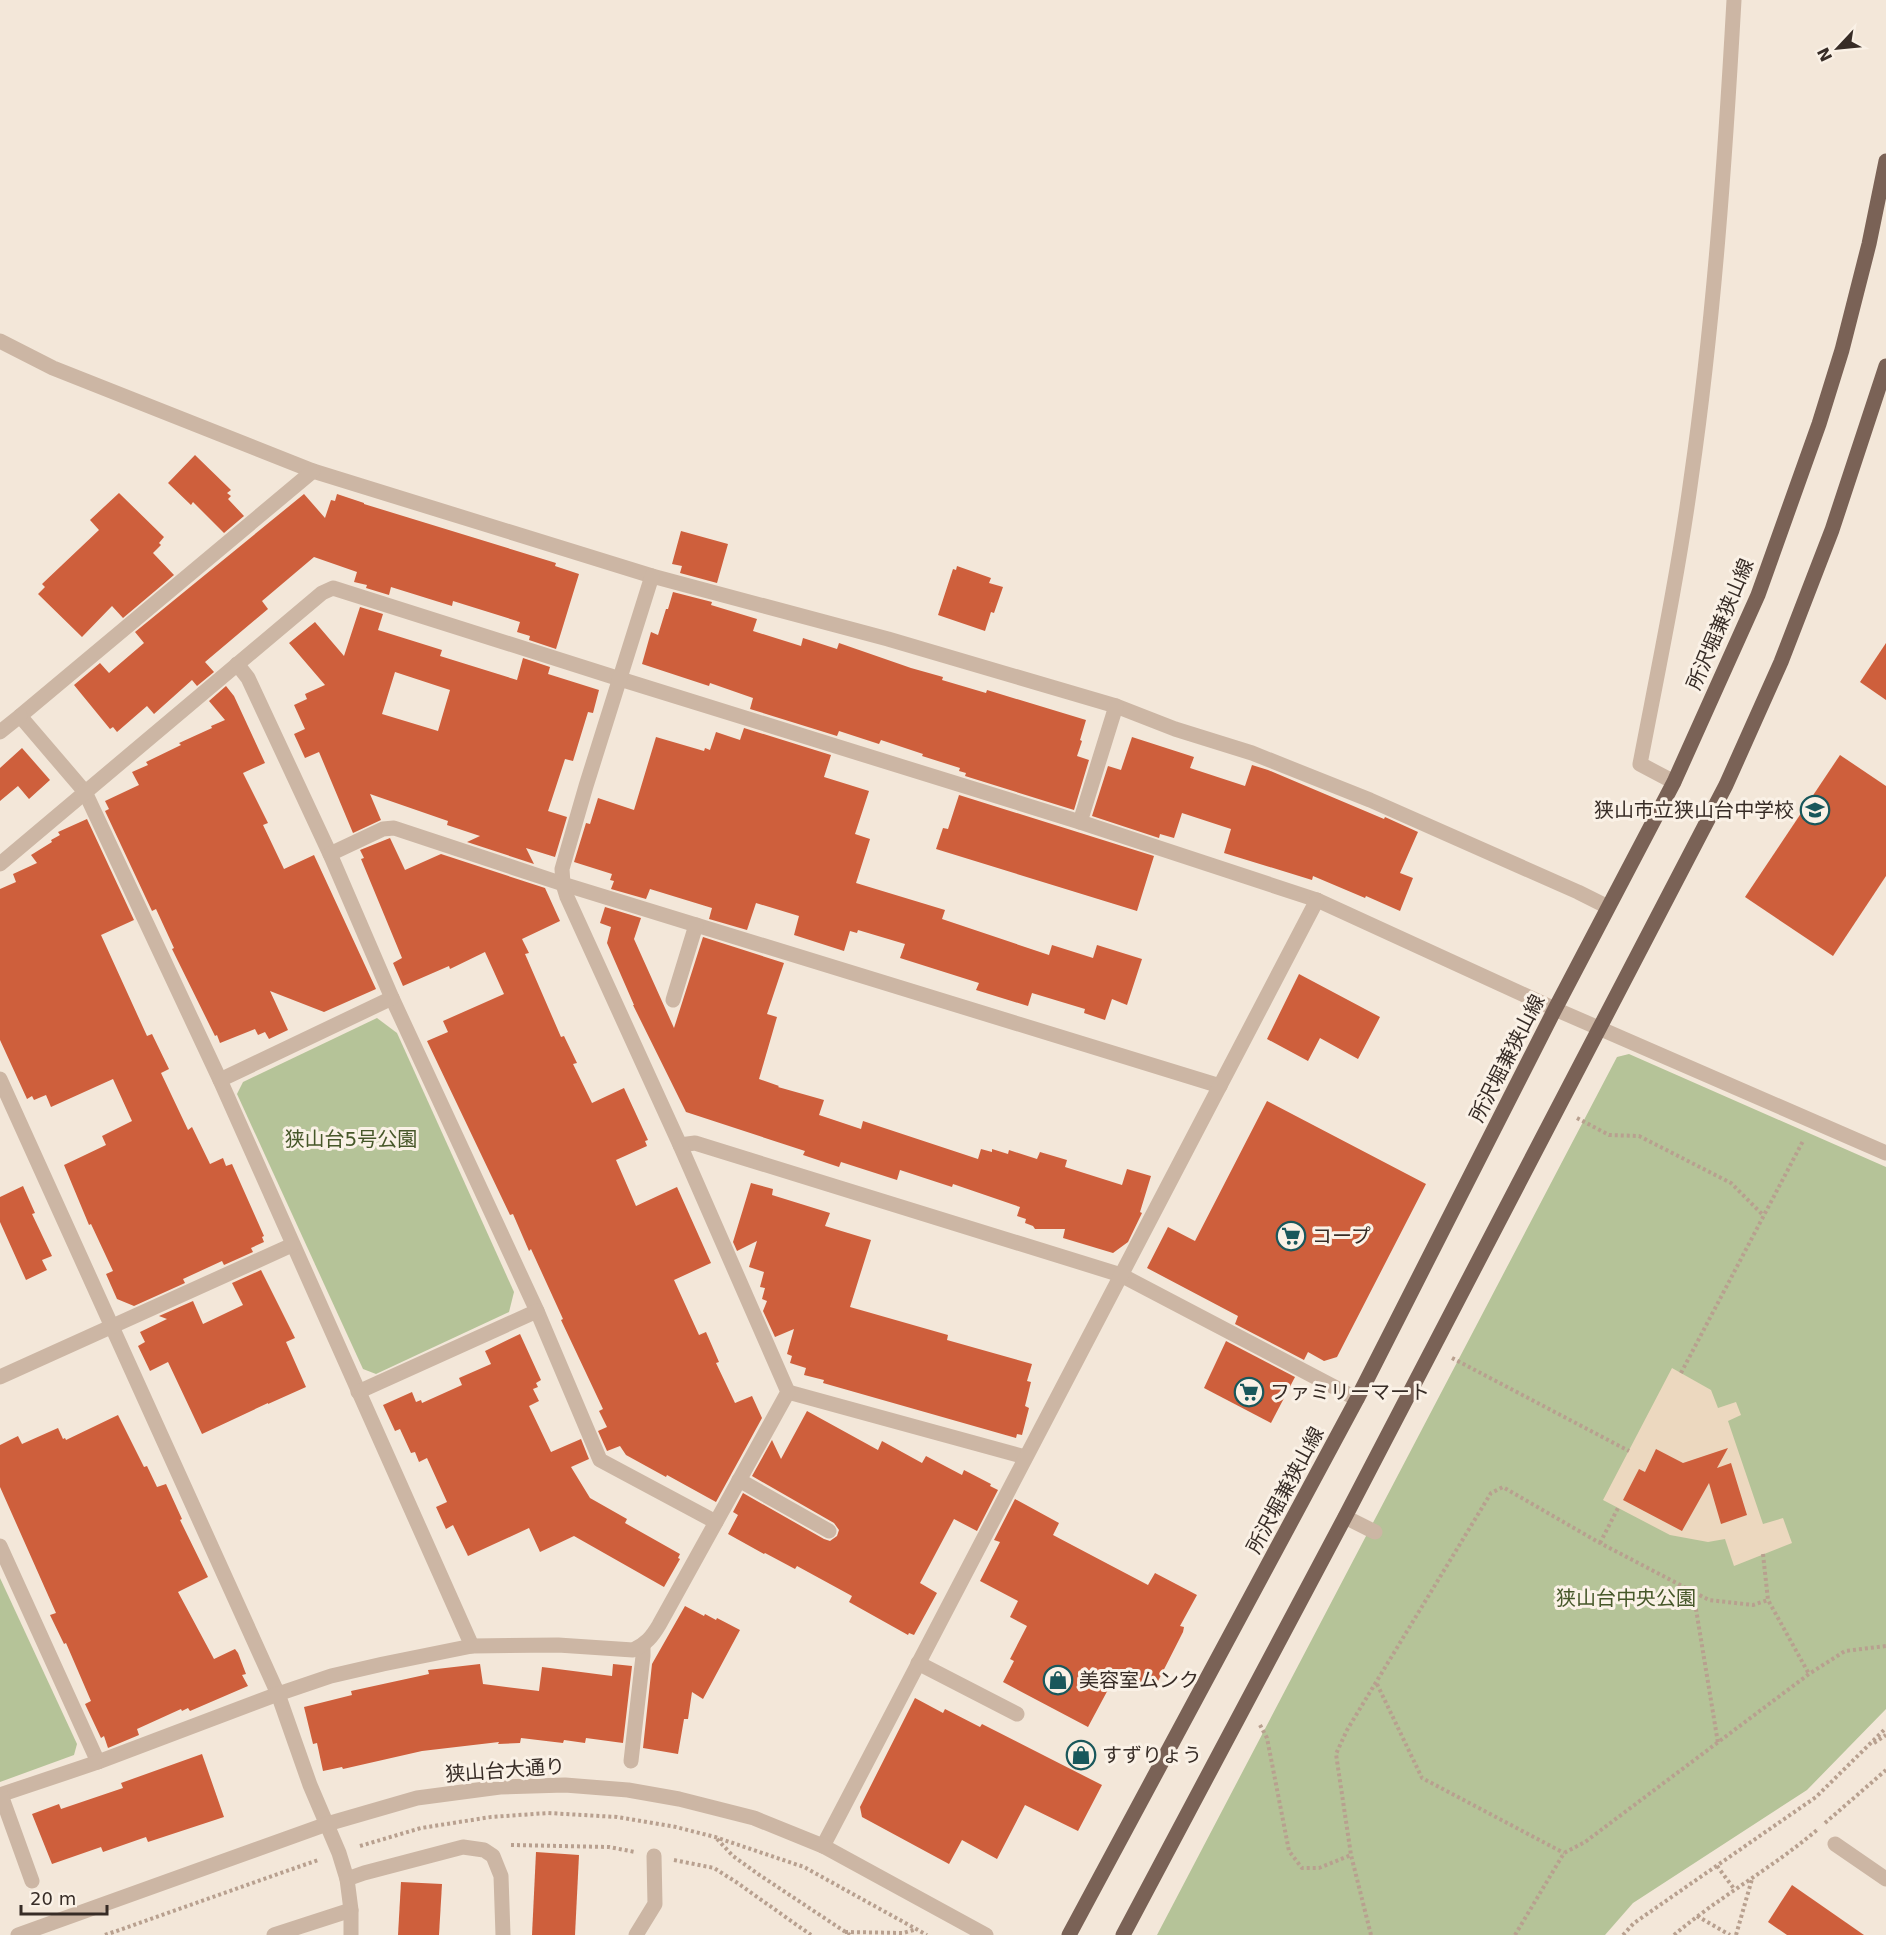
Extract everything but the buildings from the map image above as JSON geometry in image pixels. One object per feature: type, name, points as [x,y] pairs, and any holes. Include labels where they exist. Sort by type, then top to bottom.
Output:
[{"type":"main road","name":"所沢堀兼狭山線","points":[[1069,1935],[1357,1399],[1674,782],[1758,595],[1819,424],[1842,350],[1869,243],[1886,161]]},
{"type":"main road","points":[[1123,1935],[1345,1517],[1725,785],[1781,662],[1832,530],[1886,366]]},
{"type":"street","points":[[1674,782],[1640,764],[1668,620],[1691,481],[1701,402],[1725,156],[1734,0]]},
{"type":"street","points":[[0,341],[53,368],[313,471],[652,576],[888,639],[1116,706],[1175,729],[1252,753],[1359,796],[1608,907]]},
{"type":"street","points":[[0,732],[313,471]]},
{"type":"street","points":[[652,576],[562,869],[563,884],[788,1392]]},
{"type":"street","points":[[0,864],[322,593],[333,588],[1080,822],[1317,900],[1556,1009],[1886,1153]]},
{"type":"street","points":[[237,664],[248,678],[330,854],[392,998],[537,1311],[600,1460],[716,1522]]},
{"type":"street","points":[[1080,822],[1116,706]]},
{"type":"street","points":[[20,716],[85,792],[220,1080],[472,1646]]},
{"type":"street","points":[[330,854],[383,829],[394,828],[563,884],[1220,1086]]},
{"type":"street","points":[[823,1846],[1317,900]]},
{"type":"street","points":[[673,1000],[696,925]]},
{"type":"street","points":[[220,1080],[392,998]]},
{"type":"street","points":[[0,1079],[278,1694],[310,1785],[339,1852],[347,1879],[351,1935]]},
{"type":"street","points":[[680,1145],[695,1143],[1121,1275],[1357,1399]]},
{"type":"street","points":[[0,1377],[292,1245]]},
{"type":"street","points":[[358,1392],[537,1311]]},
{"type":"street","points":[[788,1392],[1025,1457]]},
{"type":"street","points":[[32,1881],[1,1795],[98,1762],[278,1694],[341,1674],[472,1646],[558,1645],[633,1650],[642,1645],[651,1638],[659,1625],[788,1392]]},
{"type":"street","points":[[739,1480],[829,1531]]},
{"type":"street","points":[[1345,1517],[1375,1532]]},
{"type":"street","points":[[0,1546],[98,1762]]},
{"type":"street","points":[[632,1761],[644,1656],[642,1645]]},
{"type":"street","points":[[918,1663],[1017,1714]]},
{"type":"street","name":"狭山台大通り","points":[[18,1935],[327,1824],[417,1798],[500,1787],[565,1785],[628,1790],[679,1798],[754,1818],[823,1846],[986,1935]]},
{"type":"street","points":[[1835,1844],[1886,1879]]},
{"type":"street","points":[[347,1879],[463,1847],[484,1850],[493,1856],[501,1876],[503,1935]]},
{"type":"street","points":[[636,1935],[656,1904],[654,1856]]},
{"type":"street","points":[[274,1935],[351,1910]]},
{"type":"path","points":[[1576,1118],[1609,1135],[1639,1136],[1731,1183],[1764,1216]]},
{"type":"path","points":[[1681,1373],[1805,1138]]},
{"type":"path","points":[[1448,1356],[1629,1451]]},
{"type":"path","points":[[1371,1935],[1351,1855],[1336,1754],[1347,1730],[1491,1493],[1503,1488],[1600,1543],[1709,1600],[1753,1605],[1768,1600]]},
{"type":"path","points":[[1600,1543],[1618,1508]]},
{"type":"path","points":[[1763,1554],[1768,1600],[1809,1674]]},
{"type":"path","points":[[1693,1591],[1718,1743]]},
{"type":"path","points":[[1515,1935],[1564,1853],[1585,1842],[1809,1674],[1845,1651],[1886,1646]]},
{"type":"path","points":[[1377,1684],[1422,1778],[1564,1853]]},
{"type":"path","points":[[1258,1721],[1268,1738],[1288,1851],[1302,1868],[1319,1868],[1351,1855]]},
{"type":"path","points":[[1623,1935],[1634,1923],[1816,1797],[1886,1728]]},
{"type":"path","points":[[1865,1749],[1886,1735]]},
{"type":"path","points":[[1674,1935],[1812,1834],[1886,1770]]},
{"type":"path","points":[[715,1837],[734,1856],[758,1874],[843,1933],[850,1935]]},
{"type":"path","points":[[493,1856],[513,1844],[609,1847],[714,1868],[811,1935]]},
{"type":"path","points":[[749,1847],[804,1867],[927,1935]]},
{"type":"path","points":[[1717,1866],[1736,1890]]},
{"type":"path","points":[[1736,1935],[1752,1878]]},
{"type":"path","points":[[1697,1916],[1730,1935]]},
{"type":"path","points":[[843,1933],[903,1933],[917,1929]]},
{"type":"green space","name":"狭山台5号公園","points":[[377,1018],[397,1033],[514,1292],[509,1312],[376,1374],[363,1369],[237,1094],[243,1082]]},
{"type":"green space","name":"狭山台中央公園","points":[[1629,1054],[1886,1167],[1886,1709],[1807,1790],[1633,1903],[1605,1935],[1157,1935],[1617,1057]]},
{"type":"green space","points":[[0,1578],[77,1744],[74,1755],[0,1782]]},
{"type":"shaded area","points":[[1672,1368],[1711,1390],[1718,1408],[1736,1402],[1741,1415],[1728,1421],[1763,1524],[1783,1518],[1792,1543],[1734,1566],[1725,1539],[1708,1542],[1670,1535],[1603,1500]]},
{"type":"place","name":"狭山市立狭山台中学校","points":[[1815,810]]},
{"type":"place","name":"コープ","points":[[1291,1236]]},
{"type":"place","name":"ファミリーマート","points":[[1249,1392]]},
{"type":"place","name":"美容室ムンク","points":[[1058,1680]]},
{"type":"place","name":"すずりょう","points":[[1081,1755]]}]
